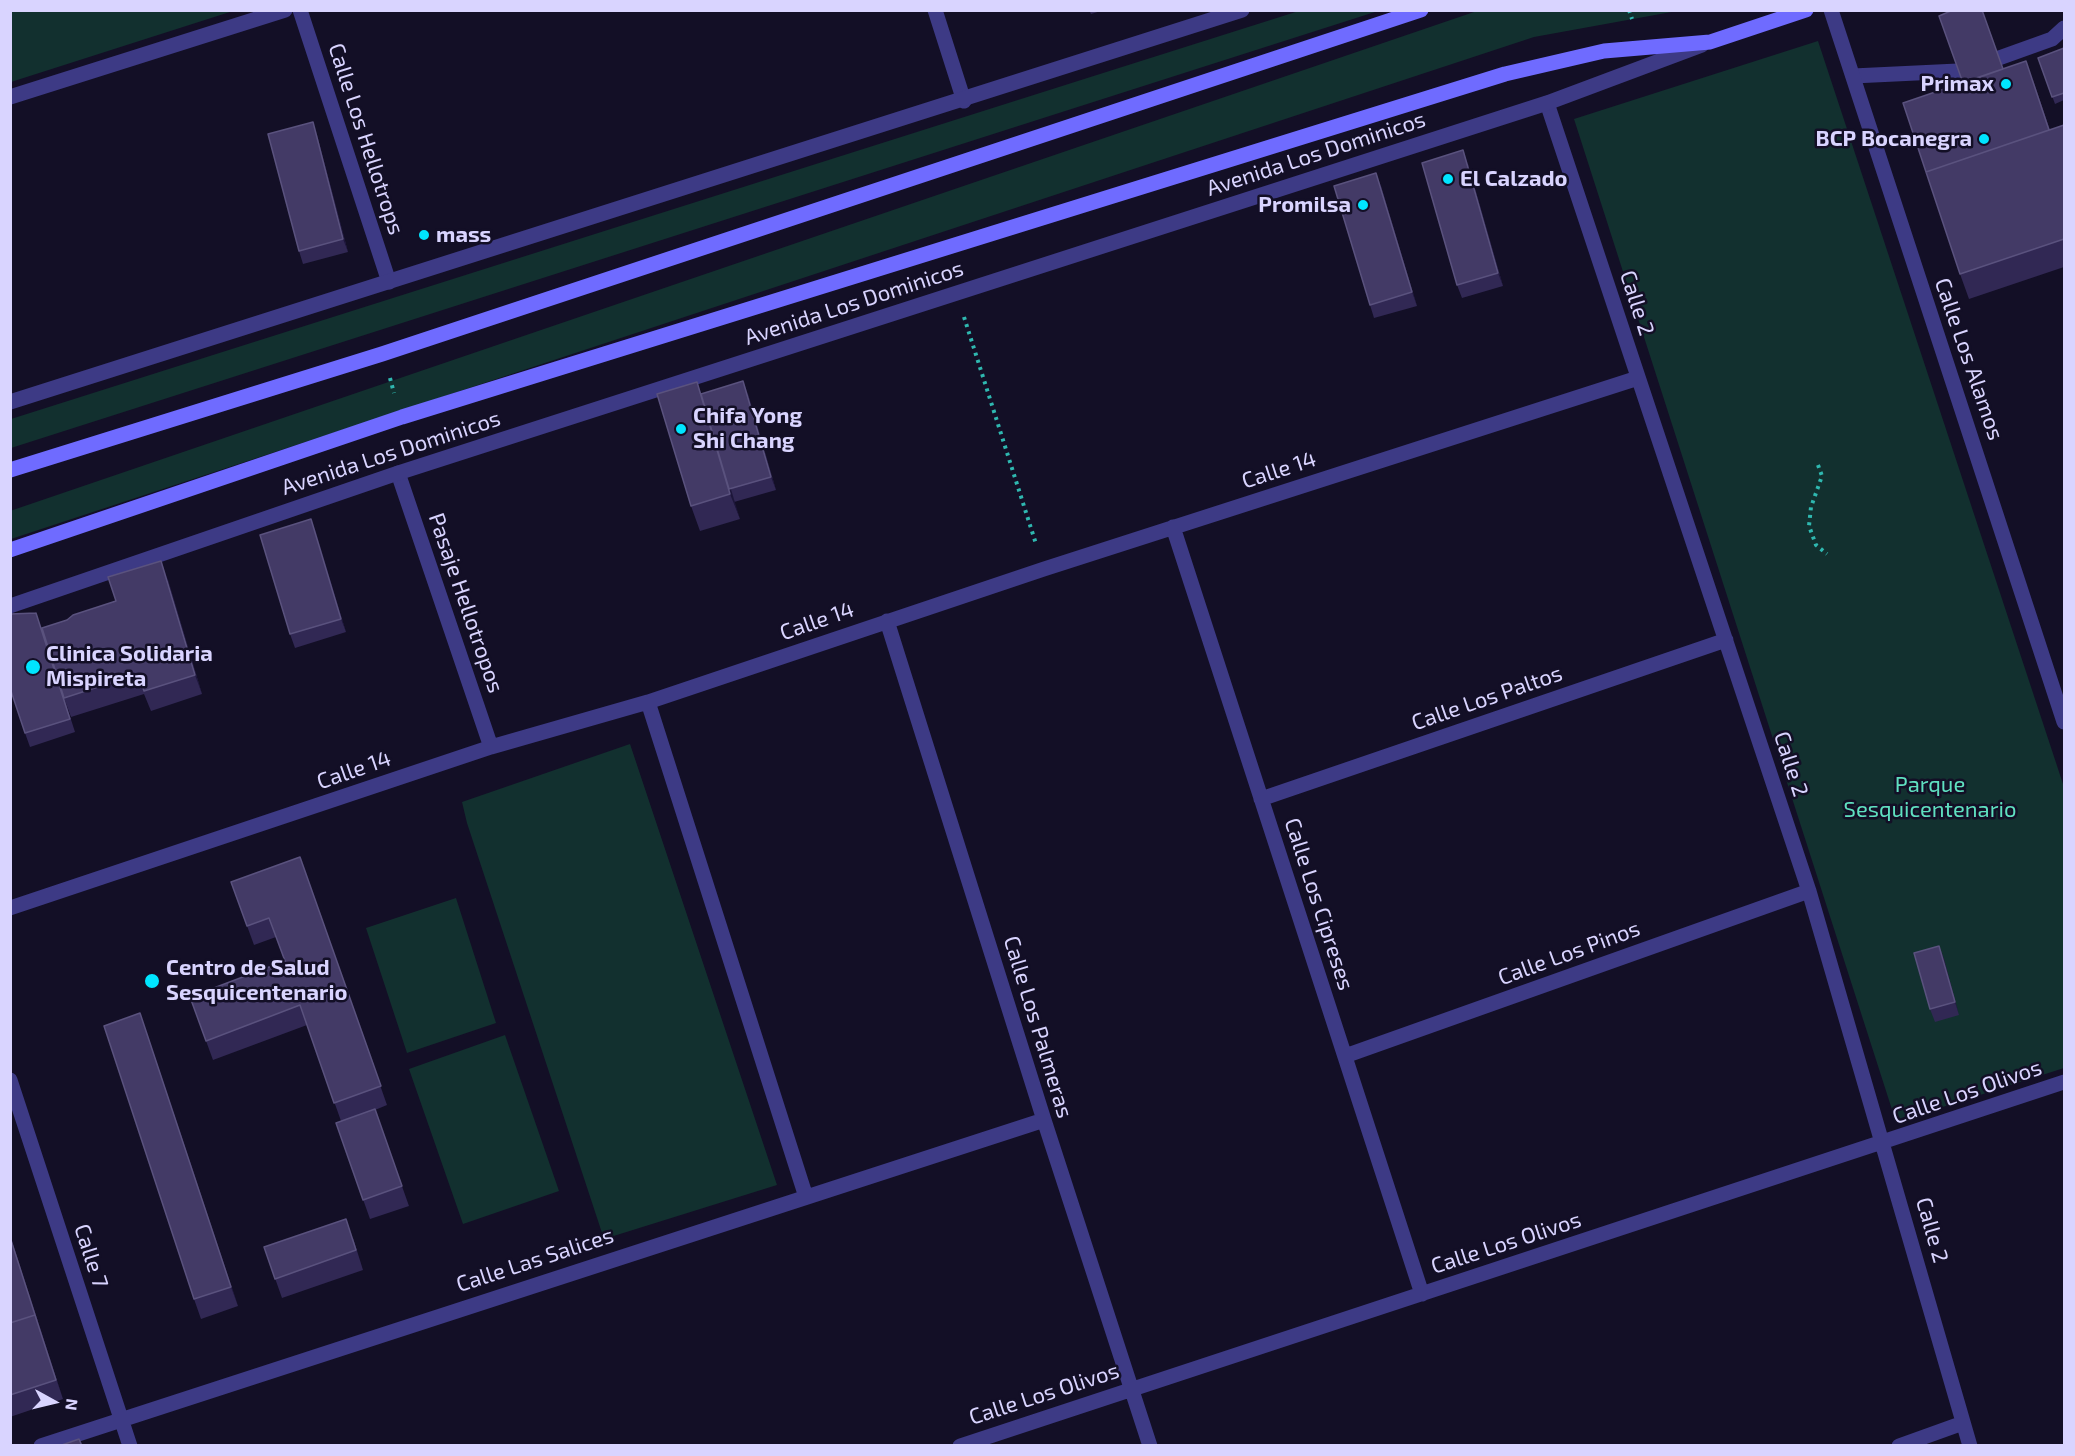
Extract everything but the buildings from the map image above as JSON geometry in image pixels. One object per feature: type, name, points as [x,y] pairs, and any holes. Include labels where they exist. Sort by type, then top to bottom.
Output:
[{"type":"main road","points":[[10,470],[382,354],[1421,10]]},
{"type":"main road","name":"Avenida Los Dominicos","points":[[10,550],[402,417],[1505,74],[1604,51],[1710,42],[1806,10]]},
{"type":"street","points":[[10,97],[285,10]]},
{"type":"street","name":"Calle Los Hellotrops","points":[[300,10],[389,282]]},
{"type":"street","points":[[935,10],[964,101]]},
{"type":"street","points":[[10,402],[964,101],[1215,14],[1242,10]]},
{"type":"street","name":"Calle Los Alamos","points":[[1831,10],[2064,722]]},
{"type":"street","points":[[1999,58],[2052,39],[2064,28]]},
{"type":"street","points":[[2052,39],[2058,58]]},
{"type":"street","name":"Avenida Los Dominicos","points":[[10,606],[398,473],[1547,103],[1710,42]]},
{"type":"street","points":[[1853,76],[1959,71]]},
{"type":"street","name":"Calle 2","points":[[1547,103],[1809,891],[1970,1446]]},
{"type":"street","name":"Calle 14","points":[[10,908],[491,747],[648,702],[1044,569],[1638,378]]},
{"type":"street","name":"Pasaje Hellotropos","points":[[398,473],[491,747]]},
{"type":"street","name":"Calle Los Cipreses","points":[[1173,527],[1422,1294]]},
{"type":"street","name":"Calle Los Palmeras","points":[[887,621],[1044,1120],[1150,1446]]},
{"type":"street","name":"Calle Los Paltos","points":[[1262,799],[1726,640]]},
{"type":"street","points":[[648,702],[806,1197]]},
{"type":"street","name":"Calle Los Pinos","points":[[1345,1056],[1809,891]]},
{"type":"street","name":"Calle 7","points":[[10,1080],[130,1446]]},
{"type":"street","name":"Calle Los Olivos","points":[[960,1446],[1884,1144],[2064,1082]]},
{"type":"street","name":"Calle Las Salices","points":[[41,1446],[120,1418],[1044,1120]]},
{"type":"street","points":[[1899,1446],[1964,1424]]},
{"type":"path","points":[[1629,10],[1632,19]]},
{"type":"path","points":[[957,293],[1044,569]]},
{"type":"path","points":[[1818,465],[1822,476],[1811,507],[1809,526],[1816,545],[1827,554]]},
{"type":"green space","points":[[11,10],[233,10],[233,11],[11,82]]},
{"type":"green space","points":[[1302,10],[1378,11],[11,448],[11,419]]},
{"type":"green space","points":[[1477,11],[1677,11],[1534,37],[11,539],[10,511]]},
{"type":"green space","name":"Parque Sesquicentenario","points":[[1818,41],[2064,787],[2064,1068],[1896,1122],[1574,119]]},
{"type":"green space","points":[[630,744],[777,1185],[604,1239],[462,802]]},
{"type":"green space","points":[[456,898],[496,1023],[407,1053],[366,928]]},
{"type":"green space","points":[[505,1035],[559,1191],[463,1224],[409,1069]]},
{"type":"place","name":"Primax","points":[[2006,84]]},
{"type":"place","name":"BCP Bocanegra","points":[[1984,139]]},
{"type":"place","name":"El Calzado","points":[[1448,179]]},
{"type":"place","name":"Promilsa","points":[[1363,205]]},
{"type":"place","name":"mass","points":[[424,235]]},
{"type":"place","name":"Chifa Yong Shi Chang","points":[[681,429]]},
{"type":"place","name":"Clinica Solidaria Mispireta","points":[[33,667]]},
{"type":"place","name":"Centro de Salud Sesquicentenario","points":[[152,981]]}]
